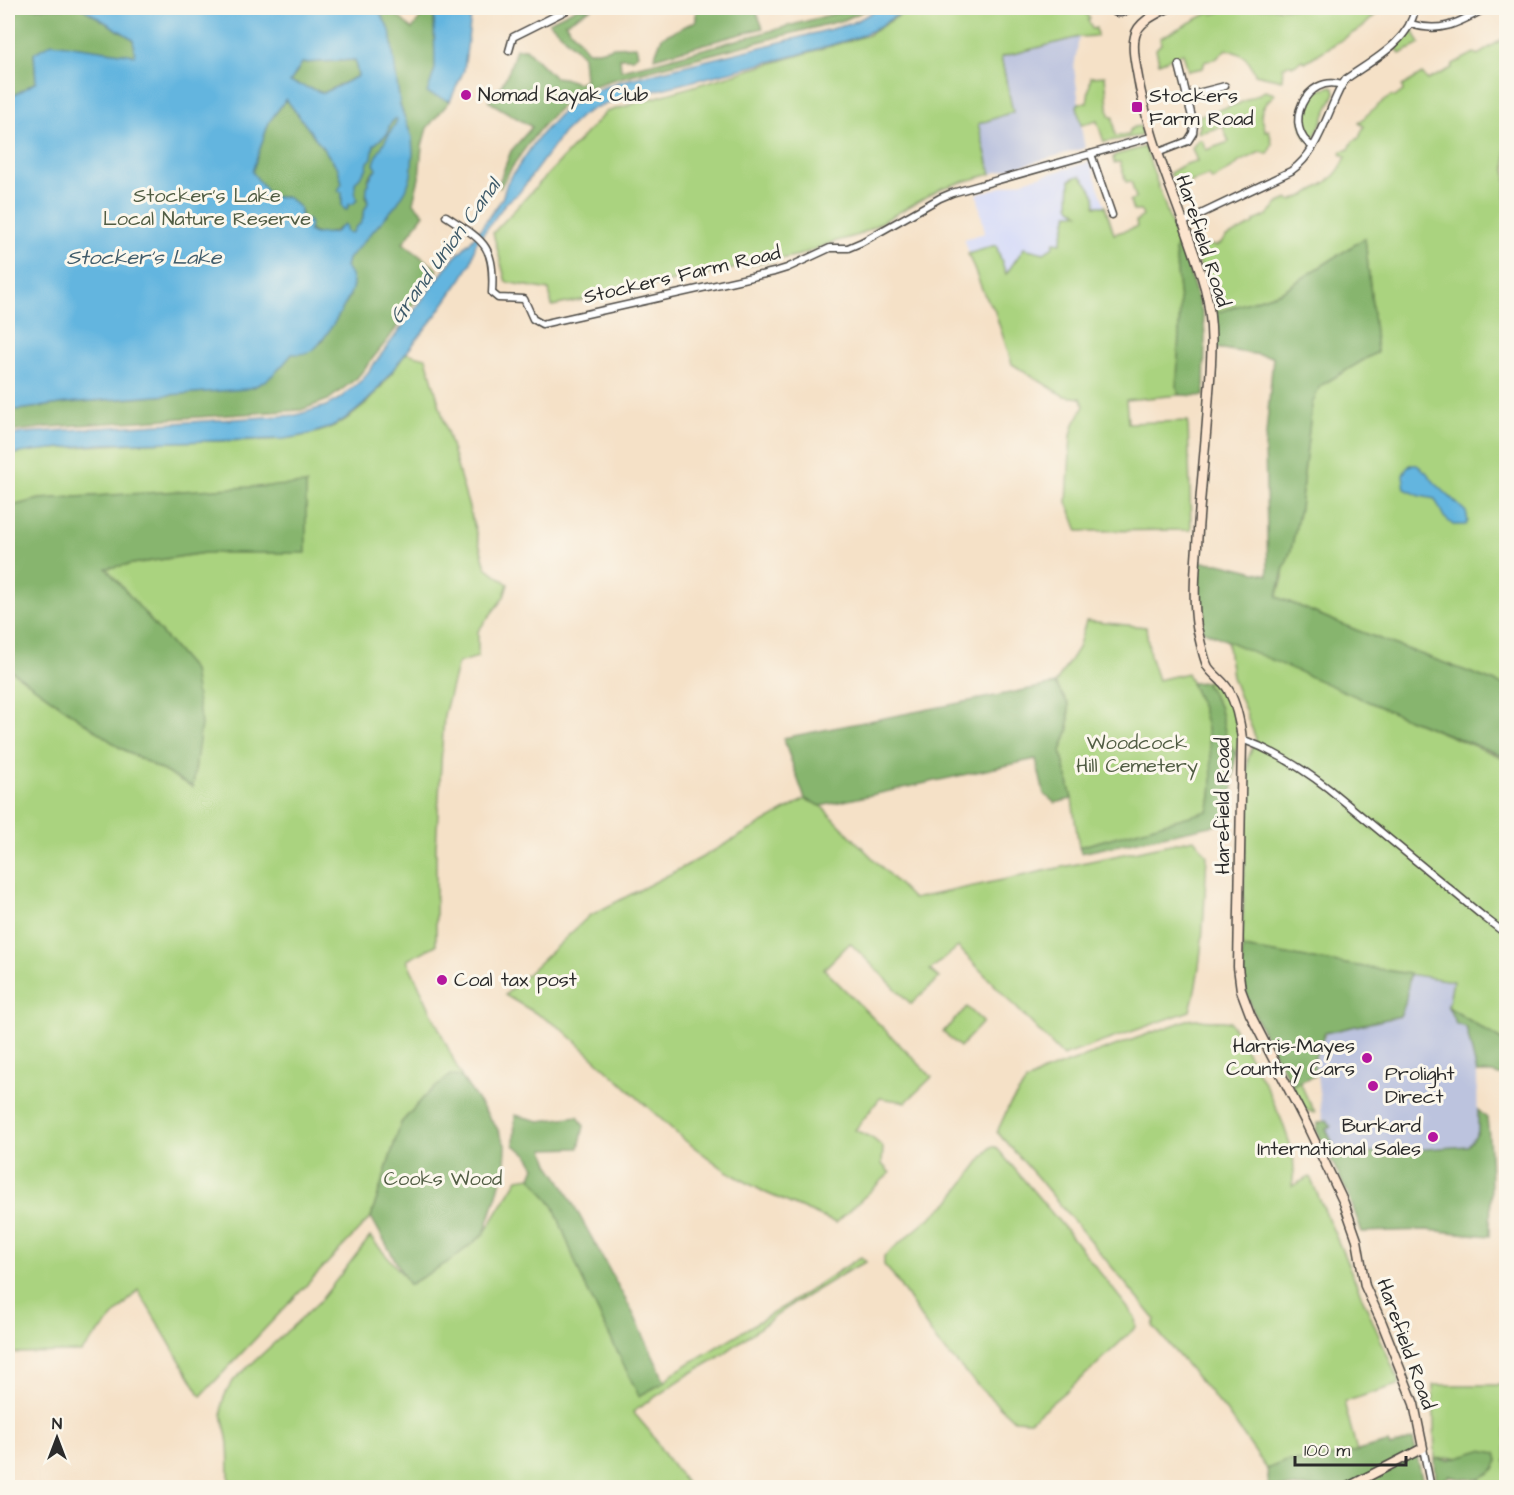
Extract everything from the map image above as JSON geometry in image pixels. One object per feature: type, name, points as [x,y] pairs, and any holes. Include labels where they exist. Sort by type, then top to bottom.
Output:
[{"type":"street","points":[[509,51],[513,37],[571,8]]},
{"type":"street","points":[[1109,8],[1120,13],[1130,8]]},
{"type":"street","name":"Harefield Road","points":[[1168,8],[1138,28],[1134,39],[1139,87],[1151,137],[1210,309],[1211,363],[1196,549],[1196,617],[1208,666],[1228,689],[1239,720],[1242,739],[1238,967],[1241,990],[1250,1014],[1344,1203],[1357,1240],[1365,1286],[1414,1404],[1424,1448]]},
{"type":"street","points":[[1182,223],[1291,171],[1304,161],[1346,79],[1395,42],[1411,24],[1415,8]]},
{"type":"street","points":[[1411,24],[1440,28],[1461,21],[1486,8]]},
{"type":"street","points":[[1157,153],[1182,145],[1192,137],[1194,124],[1179,65]]},
{"type":"street","points":[[1313,147],[1301,136],[1298,123],[1298,113],[1304,98],[1325,84],[1332,82],[1342,85]]},
{"type":"street","points":[[1186,96],[1225,86]]},
{"type":"street","name":"Stockers Farm Road","points":[[446,216],[483,242],[489,252],[493,272],[492,293],[498,298],[524,299],[533,319],[542,324],[787,268],[830,248],[848,248],[862,242],[952,193],[1151,137]]},
{"type":"street","points":[[1092,154],[1112,215]]},
{"type":"street","points":[[1242,739],[1280,756],[1315,778],[1506,934]]},
{"type":"street","points":[[1346,1488],[1424,1448],[1431,1488]]},
{"type":"shaded area","points":[[1079,37],[1074,68],[1079,103],[1077,106],[1085,148],[991,174],[978,124],[1013,112],[1001,57]]},
{"type":"shaded area","points":[[1090,162],[1120,250],[1127,278],[984,294],[964,239],[985,233],[977,194]]},
{"type":"shaded area","points":[[1410,974],[1454,981],[1477,1073],[1478,1132],[1469,1146],[1349,1155],[1337,1153],[1322,1116],[1315,1060],[1326,1033],[1400,1016],[1405,1004]]},
{"type":"green space","points":[[8,8],[82,8],[133,39],[136,55],[34,53],[36,82],[8,99]]},
{"type":"green space","points":[[376,8],[389,8],[412,29],[428,8],[434,8],[435,69],[428,92],[450,101],[427,128],[413,202],[424,214],[403,243],[438,270],[357,378],[328,400],[301,410],[50,427],[8,432],[8,393],[11,393],[18,410],[67,403],[254,387],[280,368],[292,353],[321,343],[350,296],[351,275],[346,267],[348,259],[397,204],[412,138],[400,105],[390,34]]},
{"type":"green space","points":[[577,8],[592,8],[565,23],[588,51],[636,46],[638,54],[633,58],[620,58],[621,70],[851,8],[871,8],[844,20],[596,85],[572,98],[552,115],[522,152],[500,188],[498,185],[511,151],[532,127],[488,101],[501,86],[516,49],[526,49],[554,77],[577,83],[585,80],[583,56],[549,22]]},
{"type":"green space","points":[[696,8],[755,8],[763,28],[654,58],[662,37],[696,21]]},
{"type":"green space","points":[[911,8],[1082,8],[1090,19],[1088,20],[1092,29],[1096,28],[1097,36],[1079,37],[1001,57],[1013,112],[978,124],[991,174],[942,188],[859,235],[800,255],[552,306],[549,290],[506,282],[493,233],[606,112],[868,35]]},
{"type":"green space","points":[[1233,8],[1382,8],[1363,27],[1305,62],[1303,60],[1292,66],[1290,64],[1283,67],[1282,80],[1255,74],[1244,57],[1226,49],[1217,58],[1205,61],[1203,68],[1188,71],[1183,53],[1159,63],[1156,49],[1161,44],[1160,38],[1210,12],[1213,14]]},
{"type":"green space","points":[[1413,30],[1420,44],[1400,54],[1395,46],[1408,32]]},
{"type":"green space","points":[[1501,40],[1506,50],[1506,686],[1356,630],[1277,597],[1300,508],[1312,404],[1320,386],[1377,352],[1365,238],[1281,292],[1215,313],[1196,252],[1208,245],[1216,246],[1226,237],[1266,216],[1279,203],[1288,199],[1292,201],[1300,198],[1332,178],[1346,157],[1341,154],[1342,151],[1349,149],[1353,141],[1359,138],[1364,126],[1359,123],[1382,102],[1403,91],[1402,86],[1422,74],[1428,80],[1474,53],[1478,55]]},
{"type":"green space","points":[[355,60],[358,76],[323,93],[290,82],[302,63]]},
{"type":"green space","points":[[1105,76],[1109,116],[1113,117],[1115,136],[1129,135],[1130,130],[1140,126],[1142,133],[1140,136],[1104,142],[1097,121],[1081,125],[1077,106],[1079,103],[1087,103],[1091,77]]},
{"type":"green space","points":[[1332,86],[1335,93],[1313,140],[1308,140],[1301,123],[1304,106],[1315,93]]},
{"type":"green space","points":[[1265,91],[1275,94],[1261,112],[1265,131],[1269,130],[1272,144],[1268,154],[1260,152],[1239,162],[1212,180],[1209,175],[1178,187],[1170,173],[1185,164],[1197,161],[1192,148],[1198,140],[1202,140],[1206,150],[1229,142],[1224,126],[1198,132],[1200,127],[1198,116],[1238,104]]},
{"type":"green space","points":[[286,99],[338,168],[342,183],[342,205],[357,200],[354,186],[368,162],[374,145],[388,133],[389,126],[395,118],[398,120],[377,169],[368,180],[366,198],[368,203],[361,223],[354,232],[349,233],[344,224],[329,233],[315,233],[305,225],[300,208],[287,197],[273,197],[252,172],[269,122]]},
{"type":"green space","points":[[1145,147],[1174,232],[1179,239],[1175,250],[1180,302],[1177,387],[1179,395],[1126,400],[1128,423],[1188,421],[1191,530],[1078,531],[1067,502],[1071,435],[1084,406],[1081,398],[1064,396],[1012,364],[994,309],[984,294],[968,254],[996,245],[1006,274],[1024,248],[1044,253],[1053,247],[1054,242],[1061,243],[1068,213],[1079,213],[1069,204],[1070,180],[1081,176],[1094,194],[1095,206],[1105,206],[1114,234],[1137,227],[1136,221],[1143,216],[1141,211],[1133,211],[1130,201],[1136,198],[1131,181],[1126,182],[1120,162],[1114,163],[1113,158],[1115,155]]},
{"type":"green space","points":[[1365,238],[1377,352],[1320,386],[1312,404],[1300,508],[1277,597],[1356,630],[1506,686],[1506,757],[1406,718],[1202,630],[1199,596],[1200,562],[1219,563],[1268,575],[1265,446],[1273,357],[1216,348],[1215,313],[1281,292]]},
{"type":"green space","points":[[1179,239],[1203,315],[1204,396],[1179,395],[1177,387],[1180,302],[1175,250]]},
{"type":"green space","points":[[406,353],[426,358],[486,567],[508,584],[504,597],[478,631],[478,657],[458,663],[444,715],[436,846],[436,945],[407,960],[462,1078],[451,1076],[426,1095],[401,1123],[371,1217],[201,1396],[138,1290],[81,1352],[8,1353],[8,670],[119,747],[193,787],[193,670],[106,568],[204,553],[306,485],[40,499],[8,507],[8,455],[121,444],[280,439],[314,433],[330,428],[354,414],[379,390]]},
{"type":"green space","points":[[306,484],[306,553],[204,553],[106,568],[193,670],[201,724],[193,787],[119,747],[8,670],[8,507],[40,499]]},
{"type":"green space","name":"Woodcock Hill Cemetery","points":[[1086,621],[1146,627],[1150,656],[1158,680],[1187,673],[1205,719],[1210,745],[1212,787],[1208,811],[1079,847],[1072,799],[1061,751],[1069,729],[1069,705],[1055,684],[1078,648]]},
{"type":"green space","points":[[1227,639],[1406,718],[1506,759],[1506,1043],[1448,1007],[1453,981],[1242,948],[1248,759],[1256,739],[1232,677]]},
{"type":"green space","points":[[1213,679],[1236,720],[1239,736],[1236,755],[1227,740],[1219,706],[1205,682]]},
{"type":"green space","points":[[1205,682],[1219,706],[1227,740],[1236,755],[1231,822],[1081,853],[1079,847],[1208,811],[1212,788],[1210,746],[1201,706],[1191,683]]},
{"type":"green space","points":[[1055,684],[1069,705],[1068,731],[1061,751],[1072,799],[1055,803],[1044,794],[1036,759],[821,806],[805,799],[783,738]]},
{"type":"green space","points":[[805,799],[821,806],[913,899],[1194,839],[1207,855],[1201,953],[1190,1011],[1063,1056],[958,947],[930,970],[939,978],[911,1004],[850,943],[824,969],[932,1077],[906,1102],[880,1098],[855,1130],[872,1138],[883,1147],[882,1164],[890,1173],[836,1223],[766,1193],[728,1172],[683,1139],[561,1028],[505,995],[589,916],[699,859]]},
{"type":"green space","points":[[1242,948],[1410,974],[1405,1004],[1400,1016],[1325,1033],[1314,1059],[1314,1076],[1292,1085],[1249,1001],[1243,979]]},
{"type":"green space","points":[[967,1007],[983,1022],[960,1047],[943,1032]]},
{"type":"green space","points":[[1448,1007],[1506,1043],[1506,1077],[1492,1073],[1477,1073],[1466,1027],[1456,1024]]},
{"type":"green space","points":[[1187,1020],[1230,1022],[1267,1088],[1293,1153],[1292,1186],[1310,1177],[1400,1384],[1344,1402],[1357,1451],[1317,1460],[1286,1461],[1267,1469],[1226,1411],[1153,1326],[1155,1319],[997,1132],[1009,1106],[1026,1082],[1043,1072]]},
{"type":"green space","name":"Cooks Wood","points":[[451,1075],[462,1078],[497,1128],[506,1147],[505,1164],[484,1234],[450,1261],[409,1285],[371,1217],[401,1123],[426,1095]]},
{"type":"green space","points":[[1300,1082],[1314,1113],[1304,1109],[1292,1085]]},
{"type":"green space","points":[[1478,1110],[1487,1118],[1489,1133],[1490,1236],[1427,1230],[1362,1232],[1348,1194],[1316,1129],[1318,1123],[1327,1120],[1331,1126],[1326,1129],[1337,1152],[1349,1155],[1468,1146],[1478,1132]]},
{"type":"green space","points":[[515,1115],[540,1121],[578,1116],[584,1126],[579,1148],[544,1149],[549,1164],[634,1315],[665,1382],[639,1396],[582,1279],[554,1207],[531,1177],[535,1167],[527,1154],[514,1145]]},
{"type":"green space","points":[[991,1147],[996,1147],[1068,1232],[1135,1317],[1136,1327],[1092,1369],[1030,1421],[1014,1420],[937,1342],[884,1265],[884,1256],[949,1202]]},
{"type":"green space","points":[[531,1177],[554,1207],[582,1279],[639,1396],[665,1382],[673,1373],[861,1257],[866,1262],[787,1308],[719,1357],[633,1412],[651,1433],[689,1487],[229,1487],[228,1444],[222,1411],[228,1390],[234,1380],[321,1300],[370,1237],[409,1285],[450,1261],[484,1234],[518,1179]]},
{"type":"green space","points":[[1433,1385],[1506,1385],[1506,1487],[1473,1487],[1498,1461],[1496,1453],[1435,1459]]},
{"type":"green space","points":[[1413,1439],[1424,1487],[1269,1487],[1267,1469],[1286,1461],[1317,1460],[1388,1443],[1390,1447]]},
{"type":"green space","points":[[1481,1450],[1496,1453],[1498,1461],[1488,1474],[1472,1479],[1449,1476],[1436,1486],[1435,1459],[1448,1460]]},
{"type":"water","name":"Stocker's Lake","points":[[82,8],[377,8],[390,30],[400,105],[412,138],[411,176],[397,204],[348,259],[346,267],[353,284],[351,290],[343,308],[319,344],[311,351],[292,354],[277,371],[260,384],[246,389],[67,403],[18,410],[10,408],[8,402],[10,393],[8,393],[8,99],[36,82],[34,53],[52,43],[135,55],[133,39]],"holes":[[[355,60],[358,76],[324,93],[290,82],[302,63]],[[286,99],[338,168],[342,183],[338,191],[342,192],[342,205],[347,210],[349,204],[357,200],[355,183],[367,168],[372,158],[374,145],[388,133],[389,126],[395,118],[397,120],[374,164],[377,169],[368,185],[368,203],[361,223],[353,232],[346,231],[344,224],[334,233],[314,234],[309,231],[308,220],[302,219],[300,208],[287,197],[273,197],[252,172],[269,122]]]},
{"type":"water","points":[[434,8],[472,8],[464,70],[450,101],[427,93],[435,69]]},
{"type":"water","points":[[880,8],[908,8],[858,37],[797,55],[614,101],[582,115],[563,133],[519,193],[506,203],[476,243],[471,263],[462,278],[373,395],[353,413],[333,426],[310,434],[284,439],[101,444],[8,455],[8,436],[23,433],[296,415],[326,406],[339,399],[363,379],[452,260],[479,231],[502,199],[507,183],[537,139],[561,113],[579,99],[618,82],[850,24]]},
{"type":"water","points":[[1417,465],[1426,472],[1466,512],[1468,521],[1466,525],[1453,525],[1444,517],[1435,499],[1420,496],[1405,489],[1403,475],[1407,467]]},
{"type":"place","name":"Nomad Kayak Club","points":[[466,95]]},
{"type":"place","name":"Stockers Farm Road","points":[[1137,107]]},
{"type":"place","name":"Coal tax post","points":[[442,980]]},
{"type":"place","name":"Harris-Mayes Country Cars","points":[[1367,1058]]},
{"type":"place","name":"Prolight Direct","points":[[1373,1086]]},
{"type":"place","name":"Burkard International Sales","points":[[1433,1137]]},
{"type":"park label","name":"Stocker's Lake Local Nature Reserve","points":[[207,208]]},
{"type":"water label","name":"Grand Union Canal","points":[[445,251]]}]
